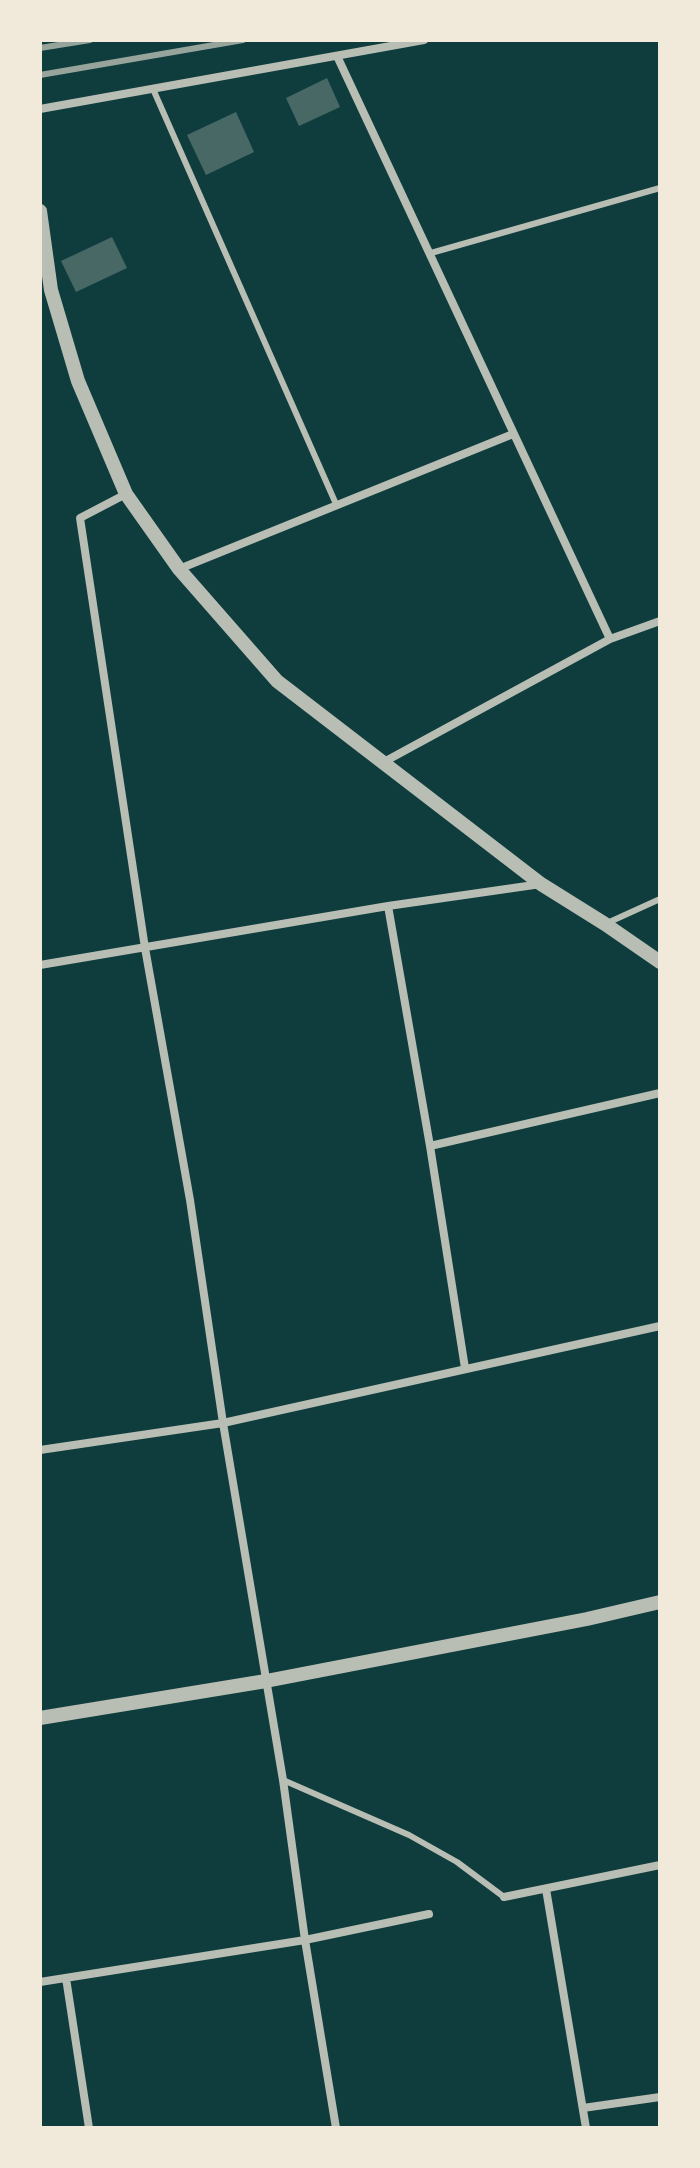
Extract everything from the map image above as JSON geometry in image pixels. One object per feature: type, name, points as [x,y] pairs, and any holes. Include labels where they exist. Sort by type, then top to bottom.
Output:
[{"type":"street","points":[[40,109],[424,40]]},
{"type":"street","points":[[337,56],[610,639]]},
{"type":"street","points":[[40,211],[51,290],[78,381],[126,494],[179,569],[277,681],[541,884],[660,962]]},
{"type":"street","points":[[179,569],[513,434]]},
{"type":"street","points":[[126,494],[80,518],[145,948],[190,1200],[336,2128]]},
{"type":"street","points":[[382,763],[610,639],[660,621]]},
{"type":"street","points":[[40,965],[388,906],[541,884]]},
{"type":"street","points":[[388,906],[465,1368]]},
{"type":"street","points":[[430,1146],[660,1093]]},
{"type":"street","points":[[40,1450],[223,1423],[660,1326]]},
{"type":"street","points":[[40,1718],[266,1681],[660,1602]]},
{"type":"street","points":[[504,1897],[660,1865]]},
{"type":"street","points":[[546,1889],[586,2128]]},
{"type":"street","points":[[40,1982],[305,1940],[429,1914]]},
{"type":"street","points":[[66,1978],[89,2128]]},
{"type":"street","points":[[583,2108],[660,2097]]},
{"type":"lane","points":[[153,89],[336,504]]},
{"type":"lane","points":[[431,253],[660,188]]},
{"type":"lane","points":[[605,924],[660,899]]},
{"type":"lane","points":[[283,1780],[409,1835],[457,1862],[504,1897]]},
{"type":"building","points":[[327,78],[340,107],[299,126],[286,98]]},
{"type":"building","points":[[236,112],[254,152],[206,175],[187,135]]},
{"type":"building","points":[[112,237],[127,268],[76,292],[61,261]]},
{"type":"railway","points":[[40,48],[90,40]]},
{"type":"railway","points":[[40,75],[243,40]]}]
